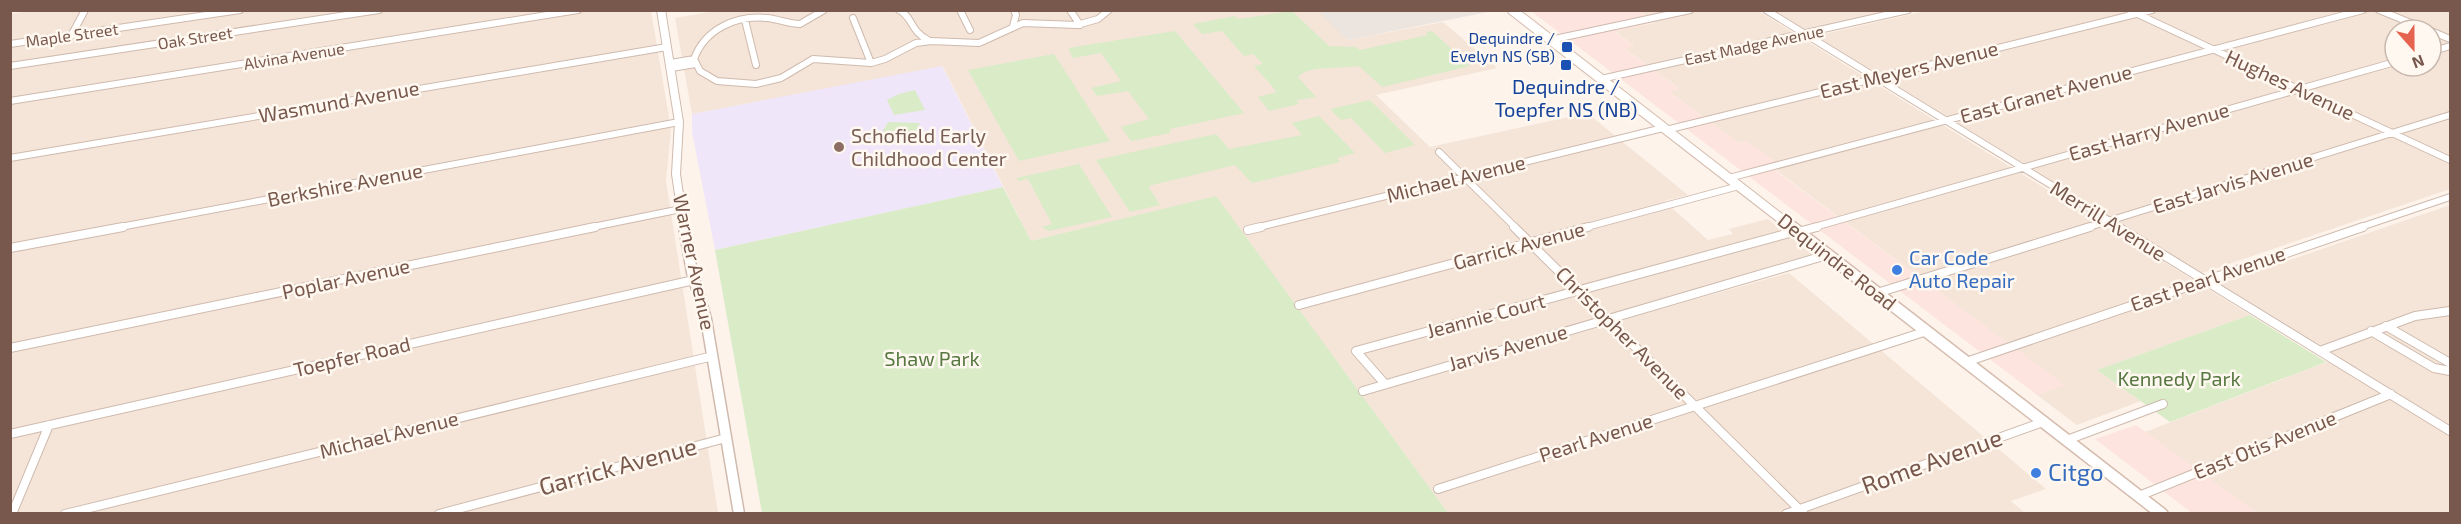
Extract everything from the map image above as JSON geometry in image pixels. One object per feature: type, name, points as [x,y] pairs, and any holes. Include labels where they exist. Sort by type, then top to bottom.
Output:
[{"type":"main road","name":"Dequindre Road","points":[[1512,10],[2162,513]]},
{"type":"street","points":[[71,36],[85,10]]},
{"type":"street","name":"Maple Street","points":[[10,44],[240,10]]},
{"type":"street","name":"Alvina Avenue","points":[[10,101],[578,10]]},
{"type":"street","name":"Warner Avenue","points":[[662,10],[679,123],[676,174],[681,209],[694,280],[703,305],[713,356],[739,513]]},
{"type":"street","points":[[695,61],[697,49],[712,33],[732,23],[767,18],[801,24],[824,10]]},
{"type":"street","points":[[960,10],[970,30]]},
{"type":"street","points":[[1070,10],[1080,25]]},
{"type":"street","points":[[1013,26],[1015,13],[1031,21],[1063,26],[1096,21],[1109,10]]},
{"type":"street","points":[[1550,40],[1690,10]]},
{"type":"street","name":"Merrill Avenue","points":[[1766,10],[2451,431]]},
{"type":"street","name":"East Madge Avenue","points":[[1600,79],[1908,10]]},
{"type":"street","name":"Hughes Avenue","points":[[2129,10],[2451,160]]},
{"type":"street","name":"East Meyers Avenue","points":[[1665,129],[2152,10]]},
{"type":"street","name":"East Granet Avenue","points":[[1729,178],[2363,10]]},
{"type":"street","points":[[2379,10],[2398,18]]},
{"type":"street","name":"Oak Street","points":[[10,66],[375,11]]},
{"type":"street","points":[[904,11],[916,34],[930,40],[953,44],[978,43],[998,38],[1013,26],[1031,21]]},
{"type":"street","points":[[853,18],[871,63]]},
{"type":"street","points":[[745,20],[756,65]]},
{"type":"street","points":[[695,61],[712,79],[737,85],[779,79],[805,61],[816,58],[849,64],[871,63],[893,56],[910,44],[916,34]]},
{"type":"street","points":[[910,44],[930,40]]},
{"type":"street","name":"Wasmund Avenue","points":[[10,158],[667,47]]},
{"type":"street","points":[[672,65],[695,61]]},
{"type":"street","name":"East Harry Avenue","points":[[1798,232],[2383,65]]},
{"type":"street","name":"East Jarvis Avenue","points":[[1877,293],[2451,115]]},
{"type":"street","name":"Berkshire Avenue","points":[[10,248],[679,123]]},
{"type":"street","name":"Michael Avenue","points":[[1248,230],[1665,129]]},
{"type":"street","name":"Christopher Avenue","points":[[1439,152],[1802,511]]},
{"type":"street","name":"Garrick Avenue","points":[[1299,305],[1739,186]]},
{"type":"street","name":"East Pearl Avenue","points":[[1965,362],[2451,197]]},
{"type":"street","name":"Poplar Avenue","points":[[10,348],[681,209]]},
{"type":"street","name":"Jeannie Court","points":[[1385,384],[1356,351],[1798,232]]},
{"type":"street","name":"Jarvis Avenue","points":[[1363,391],[1827,255]]},
{"type":"street","name":"Toepfer Road","points":[[10,434],[694,280]]},
{"type":"street","points":[[2320,351],[2415,316],[2451,311]]},
{"type":"street","points":[[2386,326],[2451,363]]},
{"type":"street","points":[[2371,331],[2434,368],[2451,371]]},
{"type":"street","name":"Pearl Avenue","points":[[1438,489],[1927,332]]},
{"type":"street","name":"Michael Avenue","points":[[65,513],[713,356]]},
{"type":"street","name":"East Otis Avenue","points":[[2139,496],[2391,394]]},
{"type":"street","points":[[2067,440],[2163,404]]},
{"type":"street","name":"Rome Avenue","points":[[1786,513],[1802,511],[2043,422]]},
{"type":"street","points":[[12,513],[49,425]]},
{"type":"street","name":"Garrick Avenue","points":[[439,513],[726,438]]},
{"type":"shaded area","points":[[37,10],[363,11],[362,16],[379,13],[380,10],[651,11],[671,129],[666,181],[718,513],[11,513],[10,14]]},
{"type":"shaded area","points":[[721,10],[1318,10],[1348,40],[1443,22],[1497,68],[1376,95],[1430,147],[1587,113],[1688,195],[1664,201],[1708,240],[1733,234],[1729,229],[1768,219],[1813,254],[1395,383],[1789,273],[2046,489],[2011,501],[2026,514],[1448,513],[1216,197],[1031,241],[943,67],[692,114],[675,18]]},
{"type":"shaded area","points":[[1318,10],[1498,10],[1348,40],[1318,11]]},
{"type":"shaded area","points":[[1773,10],[1885,11],[1803,29]]},
{"type":"shaded area","points":[[1930,10],[2450,11],[2450,40],[2446,42],[2450,44],[2450,189],[2202,273],[1815,36]]},
{"type":"shaded area","points":[[1531,11],[1638,11],[1656,22],[1615,32],[1634,46],[1625,49],[1680,89],[1669,92],[1739,143],[1747,141],[1774,160],[1777,172],[2065,385],[2037,395]]},
{"type":"shaded area","points":[[1638,11],[1758,11],[2250,315],[2097,370],[2141,401],[2077,425],[2037,395],[2064,385],[1777,171],[1774,160],[1739,143],[1668,91],[1679,88],[1624,48],[1634,46],[1615,31],[1655,23]]},
{"type":"shaded area","name":"Schofield Early Childhood Center","points":[[942,66],[1003,187],[715,250],[692,132],[692,114]]},
{"type":"shaded area","points":[[2450,205],[2450,513],[2257,513],[2145,432],[2340,357],[2220,284]]},
{"type":"shaded area","points":[[2136,425],[2257,513],[2192,513],[2095,439]]},
{"type":"green space","points":[[1292,11],[1329,46],[1355,47],[1360,50],[1428,35],[1426,32],[1432,31],[1470,66],[1382,87],[1359,66],[1309,71],[1298,77],[1316,97],[1297,100],[1299,104],[1269,111],[1258,97],[1277,92],[1254,66],[1263,64],[1253,54],[1244,56],[1222,31],[1202,34],[1193,24],[1235,16],[1238,19]]},
{"type":"green space","points":[[1175,31],[1244,113],[1170,129],[1170,133],[1131,141],[1121,127],[1149,119],[1128,91],[1097,96],[1091,88],[1121,81],[1101,53],[1073,58],[1068,48]]},
{"type":"green space","points":[[1054,54],[1110,141],[1019,161],[968,70]]},
{"type":"green space","points":[[915,90],[925,110],[894,115],[887,100]]},
{"type":"green space","points":[[1370,100],[1415,145],[1385,153],[1351,118],[1341,120],[1330,109]]},
{"type":"green space","points":[[1319,116],[1355,153],[1337,158],[1340,162],[1252,183],[1235,165],[1148,186],[1160,205],[1130,212],[1096,160],[1216,134],[1229,149],[1302,135],[1292,123]]},
{"type":"green space","points":[[888,122],[920,123],[910,142],[877,142]]},
{"type":"green space","points":[[1079,164],[1112,217],[1049,231],[1042,227],[1052,224],[1028,179],[1018,181],[1017,178]]},
{"type":"green space","name":"Shaw Park","points":[[1003,187],[1031,241],[1216,196],[1448,513],[762,513],[715,250]]},
{"type":"green space","name":"Kennedy Park","points":[[2250,315],[2326,362],[2170,422],[2097,370]]},
{"type":"place","name":"Dequindre / Evelyn NS (SB)","points":[[1567,47]]},
{"type":"place","name":"Dequindre / Toepfer NS (NB)","points":[[1566,65]]},
{"type":"place","name":"Schofield Early Childhood Center","points":[[839,147]]},
{"type":"place","name":"Car Code Auto Repair","points":[[1897,270]]},
{"type":"place","name":"Citgo","points":[[2036,473]]}]
